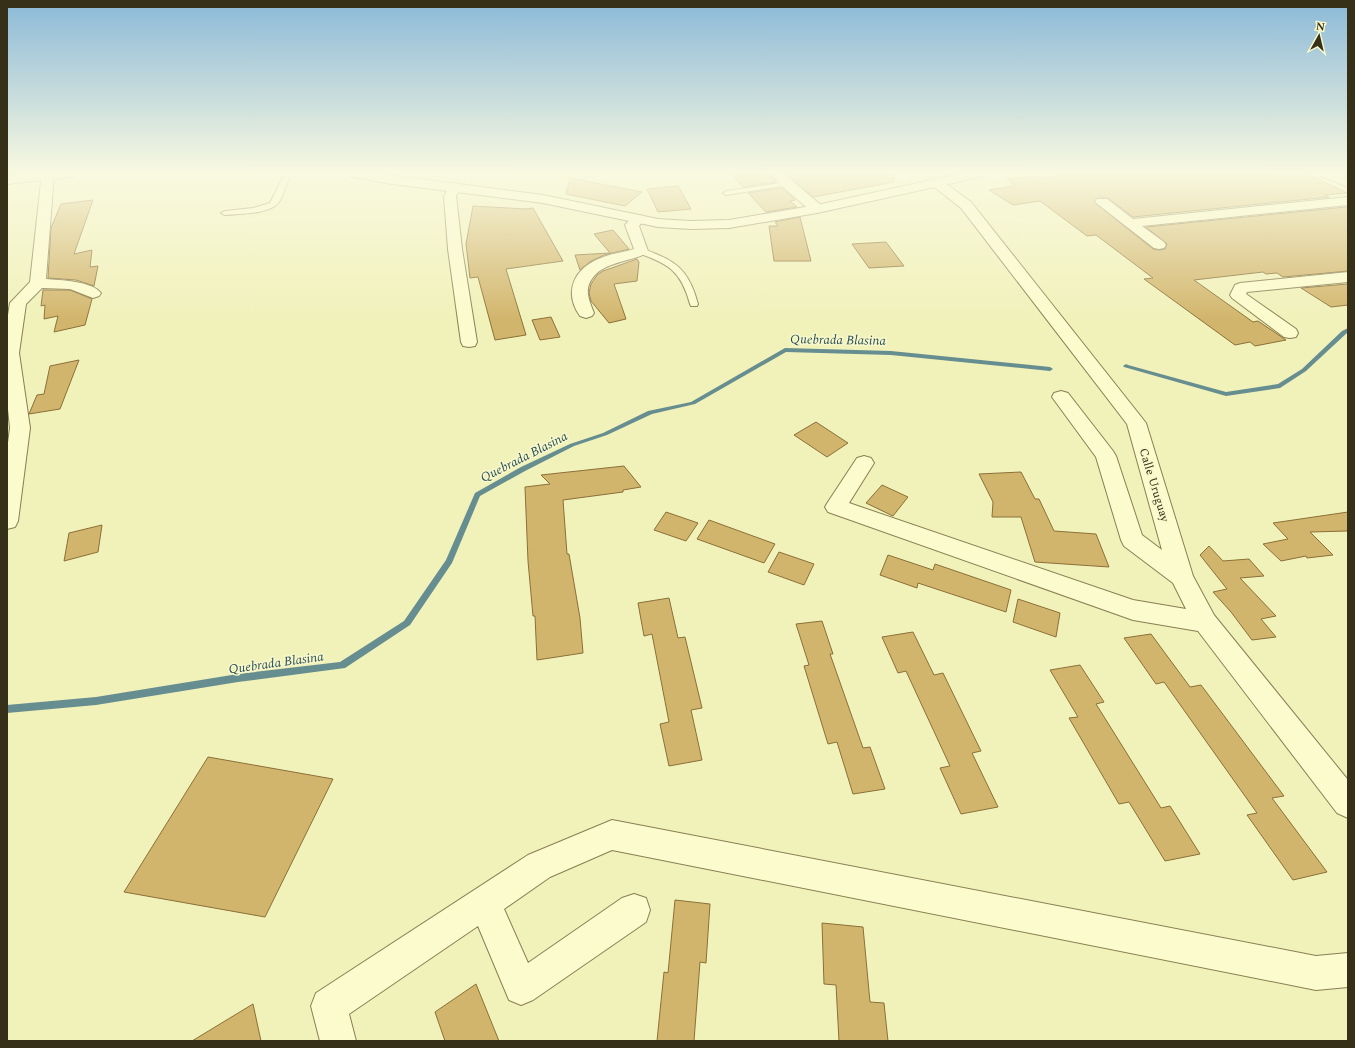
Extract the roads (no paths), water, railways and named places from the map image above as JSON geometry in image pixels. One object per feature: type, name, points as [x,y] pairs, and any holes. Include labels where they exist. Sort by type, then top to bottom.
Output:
[{"type":"street","points":[[7,521],[20,428],[10,353],[18,302],[38,283],[44,222]]},
{"type":"street","points":[[452,222],[469,342]]},
{"type":"street","points":[[586,313],[580,300],[580,288],[593,268],[605,261],[634,254],[641,250],[641,245],[632,231],[632,225],[635,222]]},
{"type":"street","points":[[653,222],[691,225],[729,224],[741,222]]},
{"type":"street","name":"Calle Uruguay","points":[[980,222],[1136,424],[1181,577],[1206,622],[1348,804]]},
{"type":"street","points":[[1131,223],[1142,222]]},
{"type":"street","points":[[1131,223],[1159,244]]},
{"type":"street","points":[[1290,333],[1238,295],[1240,288],[1348,277]]},
{"type":"street","points":[[38,283],[72,285],[93,293]]},
{"type":"street","points":[[1061,397],[1106,456],[1132,540],[1181,577]]},
{"type":"street","points":[[864,463],[836,507],[1133,610],[1206,622]]},
{"type":"street","points":[[338,1041],[329,1006],[539,866],[612,835],[1316,973],[1348,970]]},
{"type":"street","points":[[484,902],[521,988],[634,910]]},
{"type":"lane","points":[[641,250],[662,259],[681,272],[688,283],[694,304]]},
{"type":"waterway","name":"Quebrada Blasina","points":[[1126,366],[1226,394],[1280,386],[1304,370],[1344,332],[1348,330]]},
{"type":"waterway","name":"Quebrada Blasina","points":[[7,709],[96,701],[238,678],[342,665],[407,623],[449,561],[477,495],[523,469],[572,445],[605,434],[650,412],[693,403],[785,350],[891,353],[1050,369]]}]
